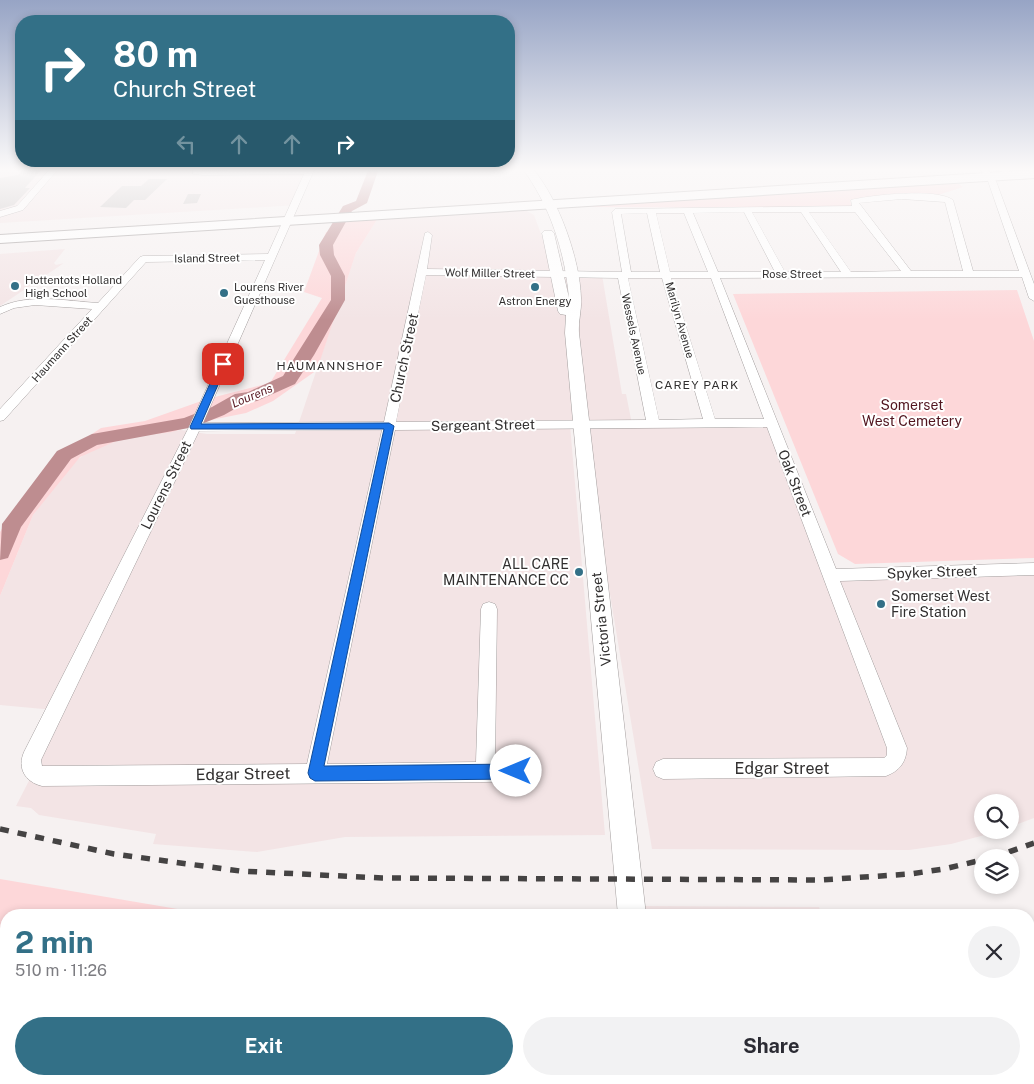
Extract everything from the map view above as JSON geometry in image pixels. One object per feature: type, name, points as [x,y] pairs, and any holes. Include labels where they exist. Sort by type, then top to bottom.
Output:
[{"type":"highway","points":[[0,233],[279,219]]},
{"type":"highway","points":[[0,239],[282,219]]},
{"type":"main road","name":"Victoria Street","points":[[547,219],[563,303],[572,323]]},
{"type":"main road","name":"Victoria Street","points":[[552,219],[563,238],[573,274],[575,304],[572,323],[581,424],[631,909]]},
{"type":"street","name":"Lourens Street","points":[[33,772],[30,764],[31,759],[196,424],[290,219]]},
{"type":"street","name":"Wessels Avenue","points":[[617,219],[624,275],[653,423]]},
{"type":"street","name":"Marilyn Avenue","points":[[653,219],[666,274],[710,423]]},
{"type":"street","name":"Oak Street","points":[[691,219],[772,423],[896,748],[896,758]]},
{"type":"street","points":[[751,219],[782,274]]},
{"type":"street","points":[[809,219],[848,274]]},
{"type":"street","points":[[865,219],[908,274]]},
{"type":"street","points":[[954,219],[969,274]]},
{"type":"street","points":[[1006,219],[1034,298]]},
{"type":"street","name":"Church Street","points":[[315,773],[422,272],[428,235]]},
{"type":"street","name":"Island Street","points":[[143,259],[272,257]]},
{"type":"street","name":"Haumann Street","points":[[0,417],[143,259]]},
{"type":"street","name":"Wolf Miller Street","points":[[422,272],[558,274]]},
{"type":"street","name":"Rose Street","points":[[558,274],[1025,274]]},
{"type":"street","points":[[0,311],[8,306],[22,303],[101,306]]},
{"type":"street","name":"Sergeant Street","points":[[196,424],[389,426],[772,423]]},
{"type":"street","name":"Spyker Street","points":[[830,575],[1034,569]]},
{"type":"street","points":[[485,772],[489,609]]},
{"type":"street","name":"Edgar Street","points":[[663,769],[886,767],[891,765],[896,758]]},
{"type":"street","name":"Edgar Street","points":[[33,772],[42,776],[531,771]]},
{"type":"shaded area","points":[[0,219],[73,219],[0,223]]},
{"type":"shaded area","points":[[378,219],[535,219],[552,264],[553,274],[602,275],[622,394],[626,394],[632,424],[770,425],[831,576],[1034,569],[1034,818],[1019,824],[1019,794],[974,794],[974,838],[951,844],[909,850],[652,849],[582,424],[570,425],[605,835],[345,837],[257,852],[153,844],[156,834],[39,815],[31,808],[16,806],[65,711],[0,705],[0,596],[33,515],[71,465],[86,453],[123,438],[181,430],[207,434],[295,434],[356,253]]},
{"type":"shaded area","name":"Hottentots Holland High School","points":[[65,249],[54,263],[56,265],[64,263],[0,306],[0,254]]},
{"type":"shaded area","points":[[632,906],[819,907],[820,909],[632,909]]},
{"type":"green space","points":[[378,219],[356,253],[317,370],[273,401],[246,413],[211,420],[172,432],[123,438],[80,457],[33,515],[0,596],[0,532],[10,516],[56,458],[101,428],[145,421],[207,399],[270,383],[322,298],[304,292],[326,232],[329,232],[334,221]]},
{"type":"green space","name":"Somerset West Cemetery","points":[[1017,290],[1034,341],[1034,558],[855,564],[838,554],[733,294]]},
{"type":"green space","points":[[0,879],[178,909],[0,909]]},
{"type":"waterway","name":"Lourens","points":[[0,552],[12,524],[64,455],[92,440],[188,423],[218,411],[241,398],[251,397],[289,380],[338,300],[338,276],[327,255],[326,245],[341,219]]},
{"type":"railway","points":[[0,829],[114,854],[240,871],[382,878],[820,880],[910,874],[974,862]]},
{"type":"railway","points":[[1017,849],[1034,843]]},
{"type":"place","name":"Hottentots Holland High School","points":[[15,286]]},
{"type":"place","name":"Astron Energy","points":[[535,287]]},
{"type":"place","name":"Lourens River Guesthouse","points":[[224,293]]},
{"type":"place","name":"ALL CARE MAINTENANCE CC","points":[[579,572]]},
{"type":"place","name":"Somerset West Fire Station","points":[[881,604]]},
{"type":"district","name":"HAUMANNSHOF","points":[[330,366]]},
{"type":"district","name":"CAREY PARK","points":[[697,385]]},
{"type":"route","points":[[223,364],[195,427],[389,426],[315,773],[516,771]]}]
